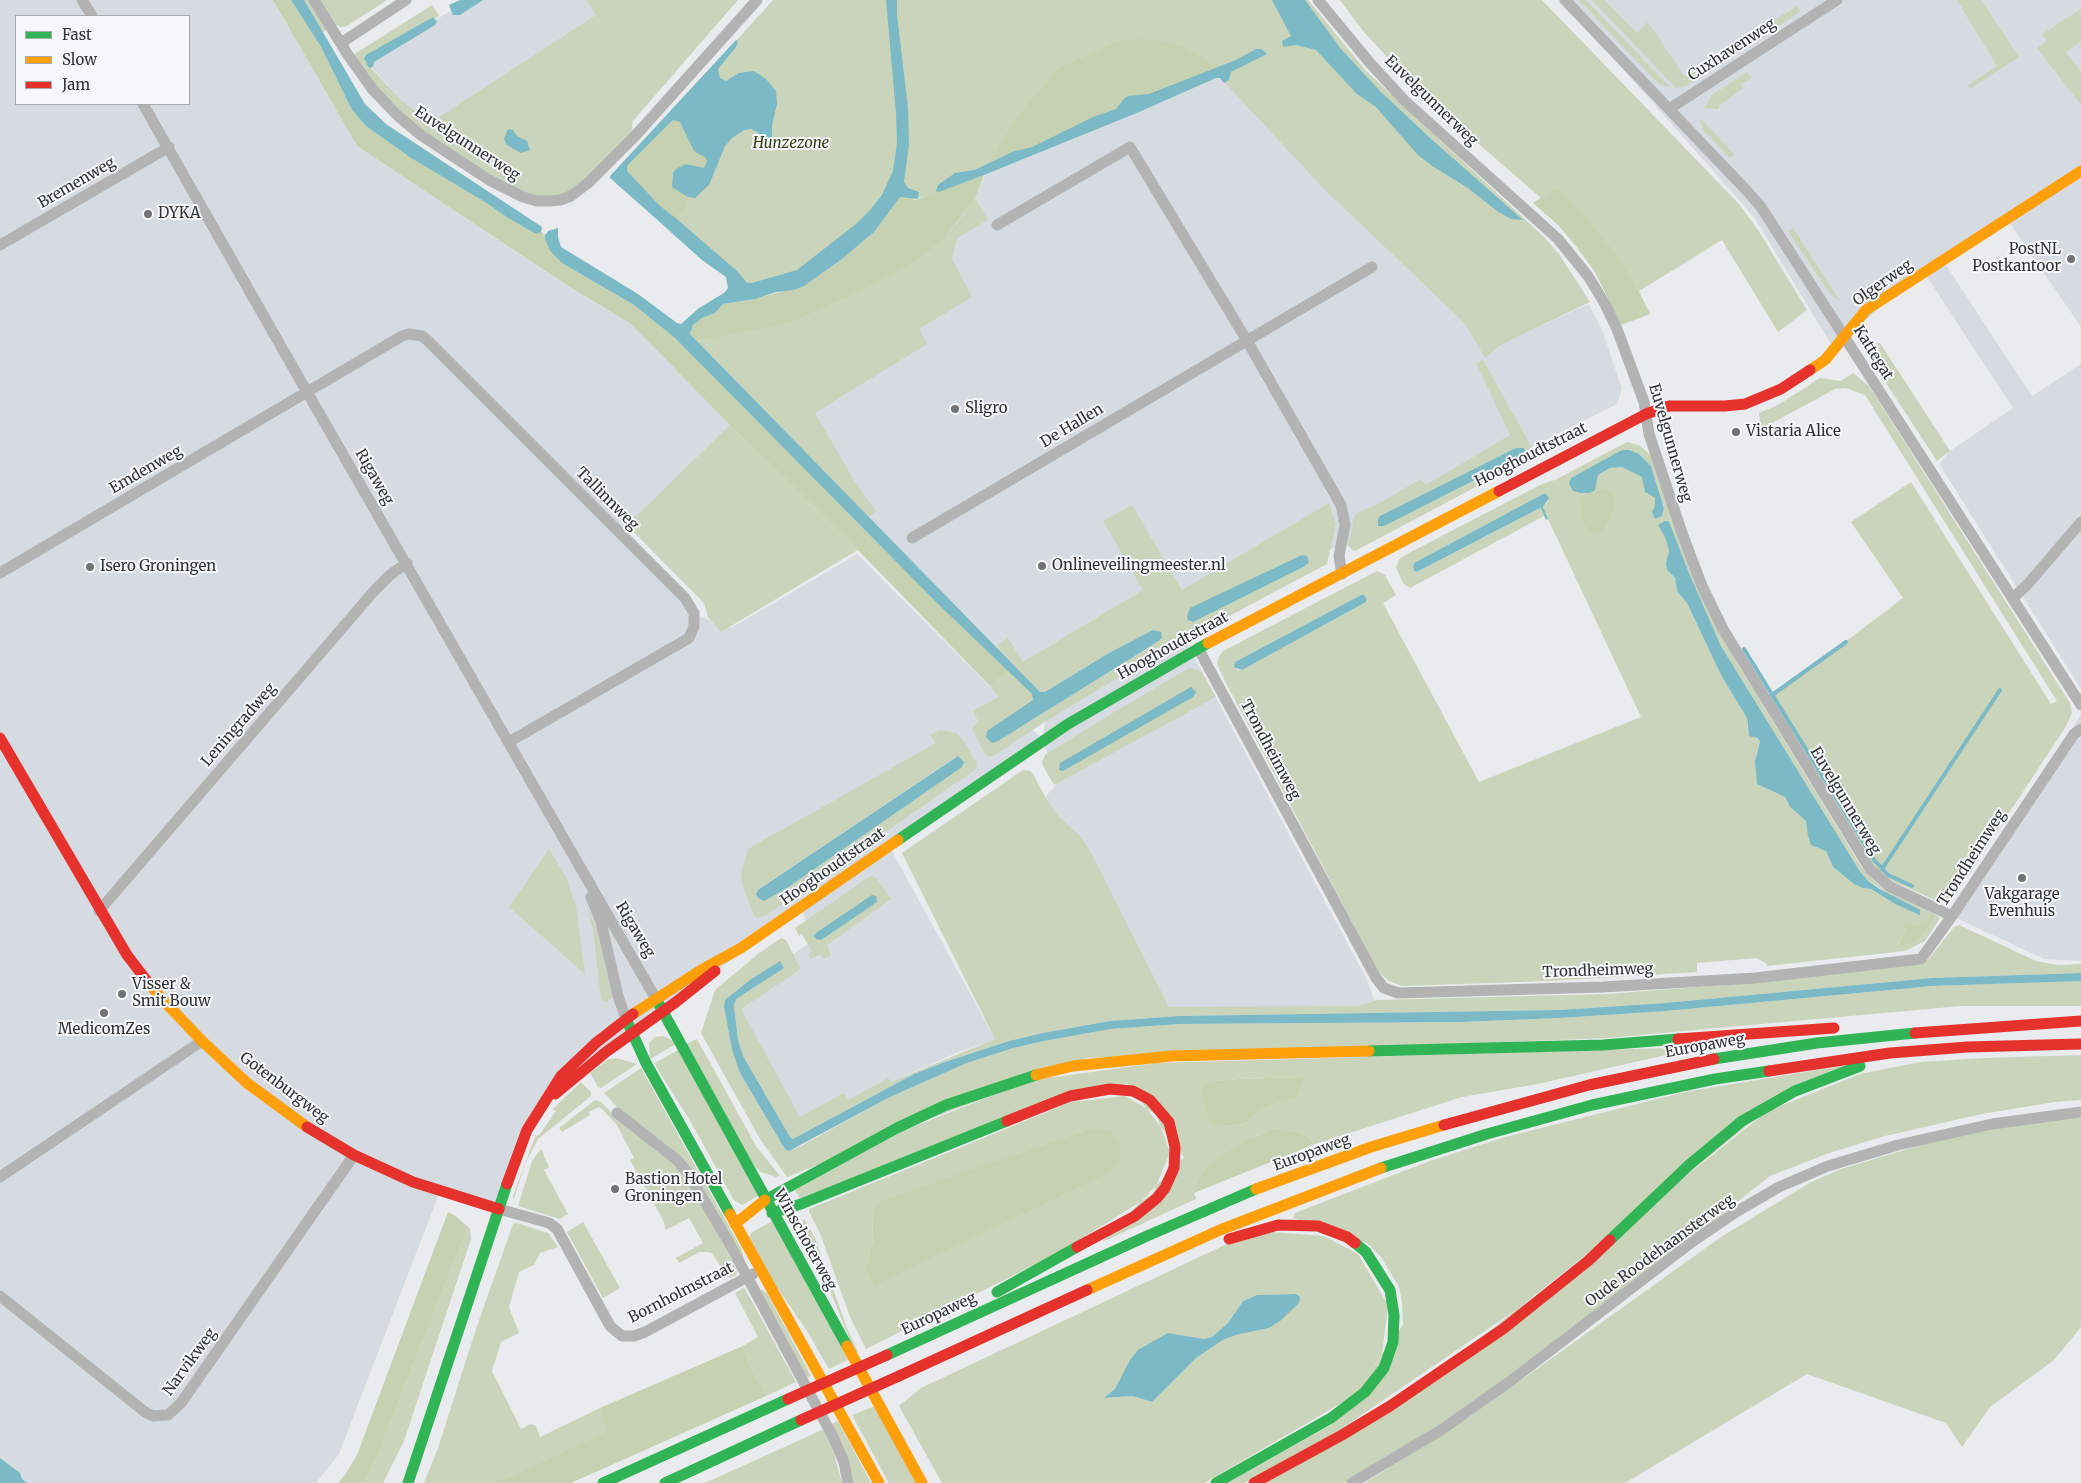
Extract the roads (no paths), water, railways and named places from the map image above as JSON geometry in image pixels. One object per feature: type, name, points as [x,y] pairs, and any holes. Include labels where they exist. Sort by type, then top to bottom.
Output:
[{"type":"main road","name":"Olgerweg","points":[[1646,414],[1669,406],[1725,406],[1756,401],[1781,389],[1818,366],[1831,354],[1866,310],[2081,172]]},
{"type":"main road","name":"Hooghoudtstraat","points":[[633,1034],[741,948],[1032,747],[1122,691],[1198,648],[1342,574],[1418,531],[1646,414]]},
{"type":"main road","name":"Gotenburgweg","points":[[0,738],[99,911],[127,955],[162,999],[202,1041],[247,1083],[314,1132],[354,1155],[413,1182],[499,1209]]},
{"type":"main road","name":"Hooghoudtstraat","points":[[656,999],[700,970],[741,948]]},
{"type":"main road","name":"Rigaweg","points":[[656,999],[664,1011]]},
{"type":"main road","points":[[408,1483],[527,1130],[560,1076],[626,1019],[656,999]]},
{"type":"main road","name":"Winschoterweg","points":[[664,1011],[772,1213],[922,1483]]},
{"type":"main road","points":[[626,1019],[646,1063],[879,1483]]},
{"type":"main road","name":"Europaweg","points":[[603,1483],[1148,1236],[1257,1189],[1371,1147],[1486,1112],[1589,1085],[1709,1060],[1817,1043],[1931,1031],[2081,1021]]},
{"type":"main road","points":[[736,1224],[765,1200],[897,1128],[946,1106],[1020,1079],[1073,1066],[1172,1056],[1603,1045],[1850,1028],[1931,1031]]},
{"type":"main road","points":[[544,1102],[633,1034]]},
{"type":"main road","points":[[665,1483],[1220,1230],[1381,1168],[1487,1134],[1592,1105],[1715,1079],[1890,1053],[1967,1047],[2081,1044]]},
{"type":"main road","points":[[1254,1483],[1382,1411],[1503,1329],[1588,1261],[1689,1165],[1742,1121],[1795,1092],[1890,1053]]},
{"type":"main road","points":[[736,1224],[801,1204],[1084,1092],[1110,1089],[1128,1090],[1141,1095],[1157,1106],[1169,1122],[1176,1157],[1170,1179],[1157,1198],[1135,1216],[1037,1268],[922,1339]]},
{"type":"main road","points":[[1118,1275],[1278,1226],[1318,1226],[1347,1237],[1366,1252],[1390,1290],[1394,1315],[1393,1342],[1384,1368],[1366,1392],[1331,1418],[1216,1483]]},
{"type":"street","points":[[82,0],[91,15]]},
{"type":"street","name":"Euvelgunnerweg","points":[[314,0],[373,90],[398,116],[422,136],[489,180],[523,197],[537,201],[560,200],[571,196],[588,183],[636,135],[756,0]]},
{"type":"street","points":[[341,43],[406,0]]},
{"type":"street","name":"Euvelgunnerweg","points":[[1318,0],[1370,63],[1404,100],[1558,239],[1580,265],[1605,304],[1617,329],[1644,402],[1648,429],[1691,560],[1723,629],[1864,862],[1876,876],[1889,886],[1952,916]]},
{"type":"street","name":"Kattegat","points":[[1565,0],[1761,207],[1845,335],[1922,460],[2081,704]]},
{"type":"street","name":"Cuxhavenweg","points":[[1669,109],[1837,0]]},
{"type":"street","name":"Rigaweg","points":[[144,105],[656,999]]},
{"type":"street","name":"Bremenweg","points":[[0,245],[169,147]]},
{"type":"street","points":[[998,225],[1130,147],[1246,339],[1341,505],[1345,525],[1339,556],[1342,574]]},
{"type":"street","name":"De Hallen","points":[[912,538],[1246,339],[1372,267]]},
{"type":"street","name":"Tallinnweg","points":[[307,392],[402,336],[417,335],[426,339],[685,598],[692,608],[694,626],[689,638],[509,742]]},
{"type":"street","name":"Emdenweg","points":[[0,573],[307,392]]},
{"type":"street","points":[[2013,598],[2027,585],[2081,522]]},
{"type":"street","name":"Leningradweg","points":[[99,911],[374,591],[390,575],[407,563]]},
{"type":"street","name":"Trondheimweg","points":[[1198,648],[1376,978],[1384,988],[1398,993],[1603,987],[1755,978],[1921,959],[2074,734],[2081,729]]},
{"type":"street","name":"Rigaweg","points":[[578,865],[601,922],[618,996],[626,1019]]},
{"type":"street","points":[[0,1177],[202,1041]]},
{"type":"street","name":"Oude Roodehaansterweg","points":[[1352,1483],[1441,1430],[1493,1394],[1692,1242],[1736,1212],[1778,1187],[1828,1166],[1898,1145],[1992,1124],[2081,1112]]},
{"type":"street","points":[[617,1113],[677,1160],[687,1172],[747,1277],[840,1451],[848,1483]]},
{"type":"street","name":"Narvikweg","points":[[0,1296],[145,1412],[153,1416],[168,1415],[180,1403],[354,1155]]},
{"type":"street","name":"Bornholmstraat","points":[[499,1209],[549,1222],[557,1229],[610,1326],[622,1336],[634,1336],[646,1332],[761,1269]]},
{"type":"water","points":[[291,0],[304,0],[365,104],[386,124],[542,227],[541,232],[536,234],[508,218],[485,202],[411,158],[366,126],[352,110],[321,47]]},
{"type":"water","points":[[460,0],[483,0],[460,15],[453,15],[449,5]]},
{"type":"water","points":[[886,0],[897,0],[897,15],[908,108],[909,145],[904,182],[908,188],[919,192],[918,199],[900,197],[874,232],[842,259],[804,286],[755,299],[723,304],[715,313],[702,318],[693,325],[690,334],[1040,692],[1045,692],[1109,653],[1153,630],[1161,632],[1162,638],[1157,642],[992,743],[986,737],[987,731],[1033,700],[1032,694],[937,603],[675,338],[634,305],[562,263],[550,251],[545,239],[548,231],[558,228],[561,247],[638,294],[677,323],[681,324],[699,308],[724,293],[728,288],[726,277],[702,260],[610,176],[736,40],[738,41],[736,47],[718,69],[720,78],[726,81],[739,73],[754,71],[766,79],[776,91],[777,104],[772,125],[772,148],[769,149],[757,132],[751,129],[744,130],[732,138],[725,146],[709,185],[695,198],[688,197],[672,187],[673,173],[676,169],[686,164],[704,168],[707,161],[706,158],[694,151],[680,122],[673,120],[627,166],[627,171],[660,206],[737,271],[747,283],[797,270],[856,224],[870,210],[882,195],[893,171],[897,142],[896,113]]},
{"type":"water","points":[[1272,0],[1305,0],[1341,49],[1380,91],[1523,220],[1511,219],[1497,211],[1468,188],[1432,166],[1417,154],[1376,107],[1357,94],[1316,50],[1296,45],[1283,47],[1282,41],[1291,36]]},
{"type":"water","points":[[433,17],[437,22],[435,25],[374,62],[373,67],[369,68],[364,58],[366,55]]},
{"type":"water","points":[[1256,49],[1262,49],[1267,54],[1231,72],[1229,80],[1224,83],[1220,78],[1216,78],[1139,112],[984,175],[939,192],[936,191],[938,185],[955,173],[975,170],[1012,152],[1032,147],[1093,117],[1116,109],[1128,96],[1149,94],[1236,60]]},
{"type":"water","points":[[508,129],[513,130],[517,136],[527,141],[530,150],[521,153],[507,145],[504,139]]},
{"type":"water","points":[[1516,448],[1524,448],[1526,451],[1520,457],[1384,526],[1378,526],[1380,516]]},
{"type":"water","points":[[1622,450],[1629,450],[1639,454],[1651,466],[1664,508],[1662,516],[1655,519],[1652,512],[1655,506],[1655,498],[1645,492],[1642,477],[1622,467],[1610,468],[1598,475],[1595,490],[1590,493],[1573,491],[1569,484],[1571,478]]},
{"type":"water","points":[[1545,493],[1549,498],[1543,507],[1548,519],[1546,520],[1541,508],[1538,509],[1417,572],[1414,571],[1414,563]]},
{"type":"water","points":[[1668,521],[1670,524],[1721,646],[1859,870],[1868,881],[1878,888],[1920,910],[1920,915],[1895,904],[1871,889],[1854,884],[1833,867],[1826,851],[1811,845],[1806,821],[1790,807],[1785,797],[1757,784],[1755,761],[1760,741],[1749,736],[1747,718],[1721,675],[1687,603],[1677,591],[1675,578],[1667,570],[1666,563],[1669,551],[1665,537],[1658,525]]},
{"type":"water","points":[[1302,555],[1307,556],[1309,562],[1303,567],[1193,622],[1188,620],[1187,616],[1190,608]]},
{"type":"water","points":[[1363,594],[1367,599],[1366,602],[1242,670],[1234,667],[1235,662]]},
{"type":"water","points":[[1191,687],[1196,692],[1193,697],[1063,771],[1059,770],[1060,763]]},
{"type":"water","points":[[958,756],[964,762],[962,767],[787,888],[764,901],[758,898],[756,894],[758,890]]},
{"type":"water","points":[[872,895],[876,896],[877,902],[821,940],[816,939],[814,936],[816,933]]},
{"type":"water","points":[[780,961],[784,968],[736,999],[734,1005],[738,1040],[743,1056],[790,1137],[793,1139],[914,1074],[945,1062],[1009,1041],[1110,1021],[1179,1016],[1559,1010],[1665,1003],[1932,978],[2081,973],[2081,981],[1933,986],[1666,1011],[1560,1018],[1461,1022],[1179,1024],[1111,1029],[1013,1048],[967,1063],[890,1097],[789,1151],[782,1144],[740,1073],[732,1050],[724,1007],[725,1000],[750,980]]},
{"type":"water","points":[[1296,1294],[1300,1297],[1299,1303],[1280,1321],[1269,1328],[1236,1335],[1223,1340],[1196,1358],[1152,1402],[1133,1396],[1104,1398],[1115,1389],[1130,1360],[1138,1350],[1168,1333],[1204,1339],[1212,1337],[1228,1323],[1243,1301],[1257,1295]]},
{"type":"water","points":[[0,1458],[20,1473],[22,1479],[27,1483],[0,1483]]},
{"type":"waterway","points":[[1772,695],[1846,642]]},
{"type":"waterway","points":[[1744,649],[1875,861],[1888,875],[1912,886]]},
{"type":"waterway","points":[[1882,869],[2000,690]]},
{"type":"place","name":"DYKA","points":[[148,214]]},
{"type":"place","name":"PostNL Postkantoor","points":[[2071,259]]},
{"type":"place","name":"Sligro","points":[[955,409]]},
{"type":"place","name":"Vistaria Alice","points":[[1736,432]]},
{"type":"place","name":"Onlineveilingmeester.nl","points":[[1042,566]]},
{"type":"place","name":"Isero Groningen","points":[[90,567]]},
{"type":"place","name":"Vakgarage Evenhuis","points":[[2022,878]]},
{"type":"place","name":"Visser & Smit Bouw","points":[[122,994]]},
{"type":"place","name":"MedicomZes","points":[[104,1013]]},
{"type":"place","name":"Bastion Hotel Groningen","points":[[615,1189]]},
{"type":"park label","name":"Hunzezone","points":[[791,144]]}]
